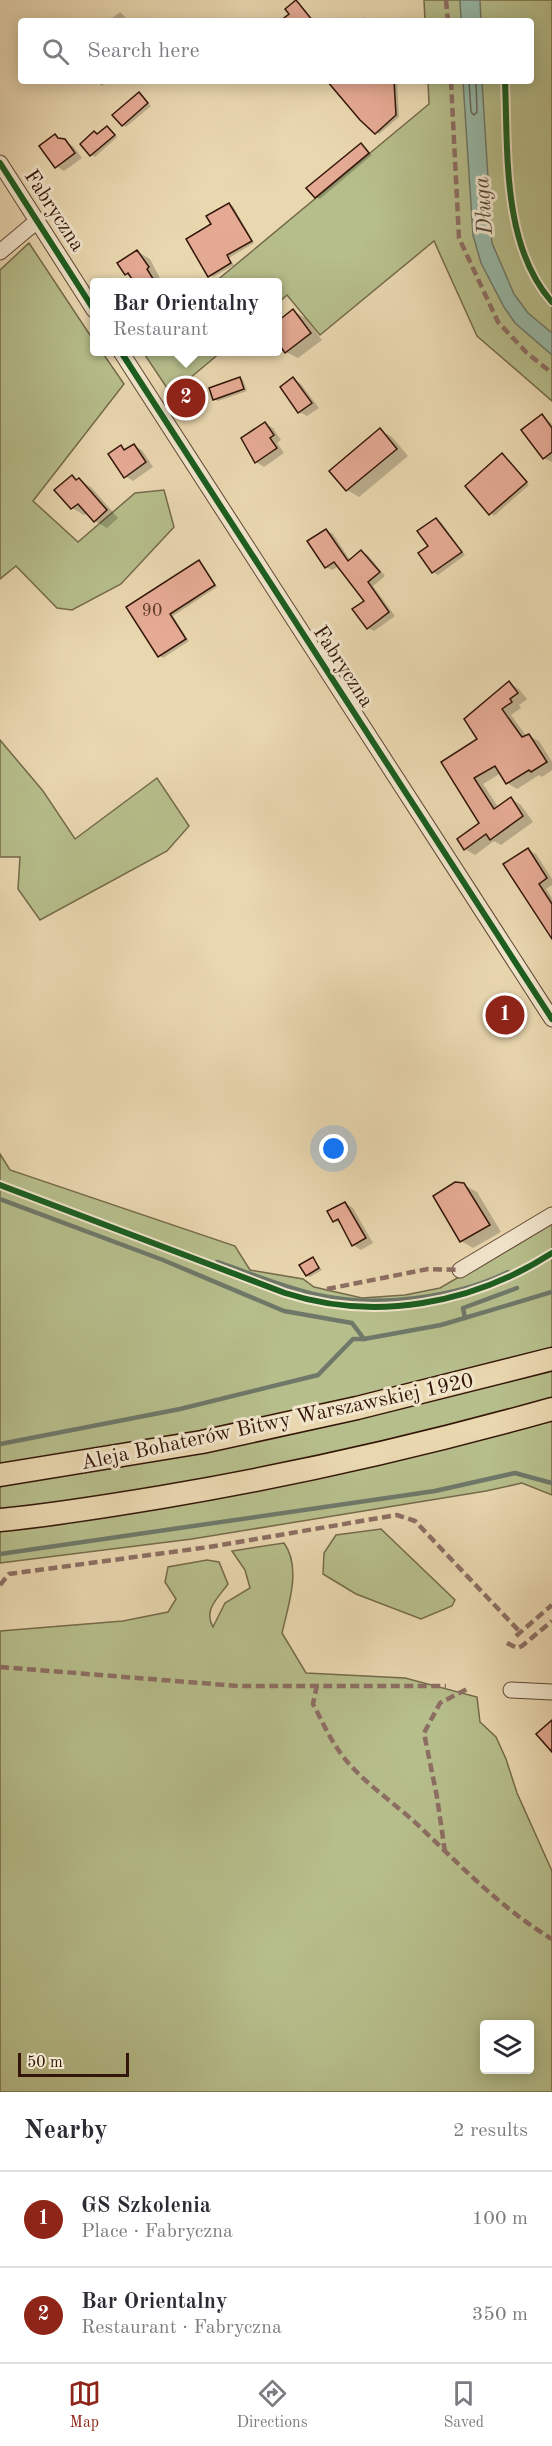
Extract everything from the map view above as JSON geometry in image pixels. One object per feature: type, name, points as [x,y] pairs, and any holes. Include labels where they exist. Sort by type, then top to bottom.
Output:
[{"type":"highway","name":"Aleja Bohaterów Bitwy Warszawskiej 1920","points":[[0,1475],[202,1442],[368,1405],[552,1359]]},
{"type":"highway","points":[[0,1520],[141,1500],[311,1469],[494,1425],[552,1408]]},
{"type":"street","name":"Fabryczna","points":[[0,163],[90,304]]},
{"type":"street","points":[[0,252],[37,221]]},
{"type":"street","name":"Fabryczna","points":[[124,356],[552,1019]]},
{"type":"street","points":[[460,1270],[552,1215]]},
{"type":"street","points":[[511,1690],[552,1692]]},
{"type":"green space","points":[[424,0],[552,0],[552,401],[477,336],[434,241],[320,335],[287,295],[282,299],[282,278],[220,278],[429,104],[428,84],[534,84],[534,18],[425,18]]},
{"type":"green space","points":[[29,243],[90,335],[90,356],[105,356],[124,384],[33,501],[78,542],[135,493],[164,490],[174,527],[121,584],[72,610],[57,608],[16,566],[0,579],[0,270]]},
{"type":"green space","points":[[146,356],[216,356],[171,394]]},
{"type":"green space","points":[[0,740],[43,791],[75,839],[157,778],[189,826],[167,851],[40,920],[18,889],[20,857],[0,857]]},
{"type":"green space","points":[[0,1154],[10,1170],[235,1246],[250,1270],[303,1279],[314,1287],[362,1298],[405,1295],[440,1288],[552,1223],[552,1495],[522,1483],[486,1491],[192,1539],[0,1563]]},
{"type":"green space","points":[[381,1529],[455,1600],[452,1606],[421,1619],[356,1594],[323,1574],[324,1553],[336,1535]]},
{"type":"green space","points":[[284,1543],[289,1553],[293,1575],[282,1633],[306,1673],[405,1678],[477,1697],[480,1722],[496,1737],[517,1793],[552,1871],[552,2092],[0,2092],[0,1631],[123,1621],[168,1612],[176,1599],[165,1582],[168,1567],[207,1560],[219,1562],[228,1584],[216,1599],[211,1610],[210,1621],[213,1627],[225,1603],[250,1588],[245,1570],[232,1551]]},
{"type":"water","points":[[460,0],[480,0],[481,18],[461,18]]},
{"type":"water","name":"Długa","points":[[463,84],[482,84],[492,243],[514,294],[528,313],[552,333],[552,355],[515,323],[504,307],[481,263],[473,235]]},
{"type":"building","points":[[296,0],[311,18],[284,18],[289,14],[285,9]]},
{"type":"building","points":[[330,84],[394,84],[396,115],[375,134]]},
{"type":"building","points":[[139,92],[148,103],[122,126],[112,115]]},
{"type":"building","points":[[107,126],[115,135],[90,156],[80,144],[94,131],[97,134]]},
{"type":"building","points":[[55,134],[58,138],[65,139],[75,153],[55,168],[39,146]]},
{"type":"building","points":[[361,143],[369,153],[315,198],[306,188]]},
{"type":"building","points":[[229,203],[252,241],[227,255],[231,263],[208,277],[186,239],[211,224],[206,216]]},
{"type":"building","points":[[137,250],[149,267],[147,269],[153,278],[131,278],[128,273],[125,275],[117,263]]},
{"type":"building","points":[[293,309],[311,333],[285,353],[282,349],[282,318]]},
{"type":"building","points":[[240,377],[244,389],[213,400],[209,388]]},
{"type":"building","points":[[293,377],[312,403],[298,413],[280,387]]},
{"type":"building","points":[[189,386],[199,401],[184,411],[174,396]]},
{"type":"building","points":[[542,414],[552,428],[552,452],[543,459],[521,430]]},
{"type":"building","points":[[265,422],[274,435],[270,438],[277,448],[255,463],[241,438]]},
{"type":"building","points":[[380,428],[397,449],[346,491],[329,471]]},
{"type":"building","points":[[134,444],[146,462],[124,478],[108,454],[121,445],[124,450]]},
{"type":"building","points":[[502,453],[527,482],[489,515],[465,486]]},
{"type":"building","points":[[72,475],[76,480],[79,478],[107,510],[94,522],[78,504],[71,509],[54,490]]},
{"type":"building","points":[[436,518],[462,552],[432,573],[418,553],[428,546],[417,531]]},
{"type":"building","points":[[326,529],[348,561],[361,550],[380,572],[368,582],[389,612],[367,629],[352,609],[364,601],[334,562],[325,568],[307,541]]},
{"type":"building","points":[[199,560],[215,585],[170,614],[186,639],[158,657],[126,607]]},
{"type":"building","points":[[509,681],[518,693],[510,699],[512,702],[502,709],[522,737],[529,734],[547,762],[506,784],[495,766],[474,778],[494,809],[511,797],[523,816],[490,840],[486,834],[464,850],[457,839],[479,823],[441,762],[477,739],[464,719]]},
{"type":"building","points":[[528,848],[547,878],[539,884],[552,904],[552,939],[503,864]]},
{"type":"building","points":[[504,1001],[516,1021],[506,1027],[494,1008]]},
{"type":"building","points":[[455,1182],[464,1183],[490,1225],[460,1242],[433,1196]]},
{"type":"building","points":[[345,1202],[366,1238],[352,1246],[338,1219],[333,1222],[327,1211]]},
{"type":"building","points":[[313,1257],[319,1268],[306,1276],[299,1265]]},
{"type":"building","points":[[552,1720],[552,1752],[536,1734]]},
{"type":"waterway","points":[[0,1199],[163,1260],[284,1311],[352,1323],[364,1339],[441,1325],[552,1292]]},
{"type":"waterway","points":[[217,1262],[305,1292],[364,1301],[440,1294],[487,1281],[508,1272]]},
{"type":"waterway","points":[[465,1318],[463,1308],[517,1288]]},
{"type":"waterway","points":[[0,1444],[180,1409],[318,1375],[353,1339],[364,1339]]},
{"type":"waterway","points":[[0,1554],[435,1491],[515,1473],[552,1483]]},
{"type":"marked path","points":[[446,0],[448,18]]},
{"type":"marked path","points":[[451,84],[459,238],[498,322],[527,353],[552,373]]},
{"type":"marked path","points":[[327,1289],[428,1269],[460,1270]]},
{"type":"marked path","points":[[0,1585],[9,1574],[209,1547],[397,1515],[415,1521],[521,1633]]},
{"type":"marked path","points":[[516,1636],[552,1605]]},
{"type":"marked path","points":[[507,1643],[517,1648],[522,1646],[552,1621]]},
{"type":"marked path","points":[[0,1667],[238,1686],[446,1686]]},
{"type":"marked path","points":[[317,1685],[313,1704],[345,1760],[376,1790],[410,1817],[499,1901],[552,1939]]},
{"type":"marked path","points":[[445,1852],[424,1733],[440,1703],[469,1688]]},
{"type":"cycle path","points":[[505,84],[508,167],[516,226],[524,254],[536,279],[552,302]]},
{"type":"cycle path","points":[[0,163],[90,304]]},
{"type":"cycle path","points":[[124,356],[552,1019]]},
{"type":"cycle path","points":[[0,1185],[285,1293],[319,1302],[388,1307],[457,1296],[522,1271],[552,1253]]},
{"type":"place","name":"Bar Orientalny","points":[[186,398]]},
{"type":"place","name":"GS Szkolenia","points":[[505,1015]]}]
